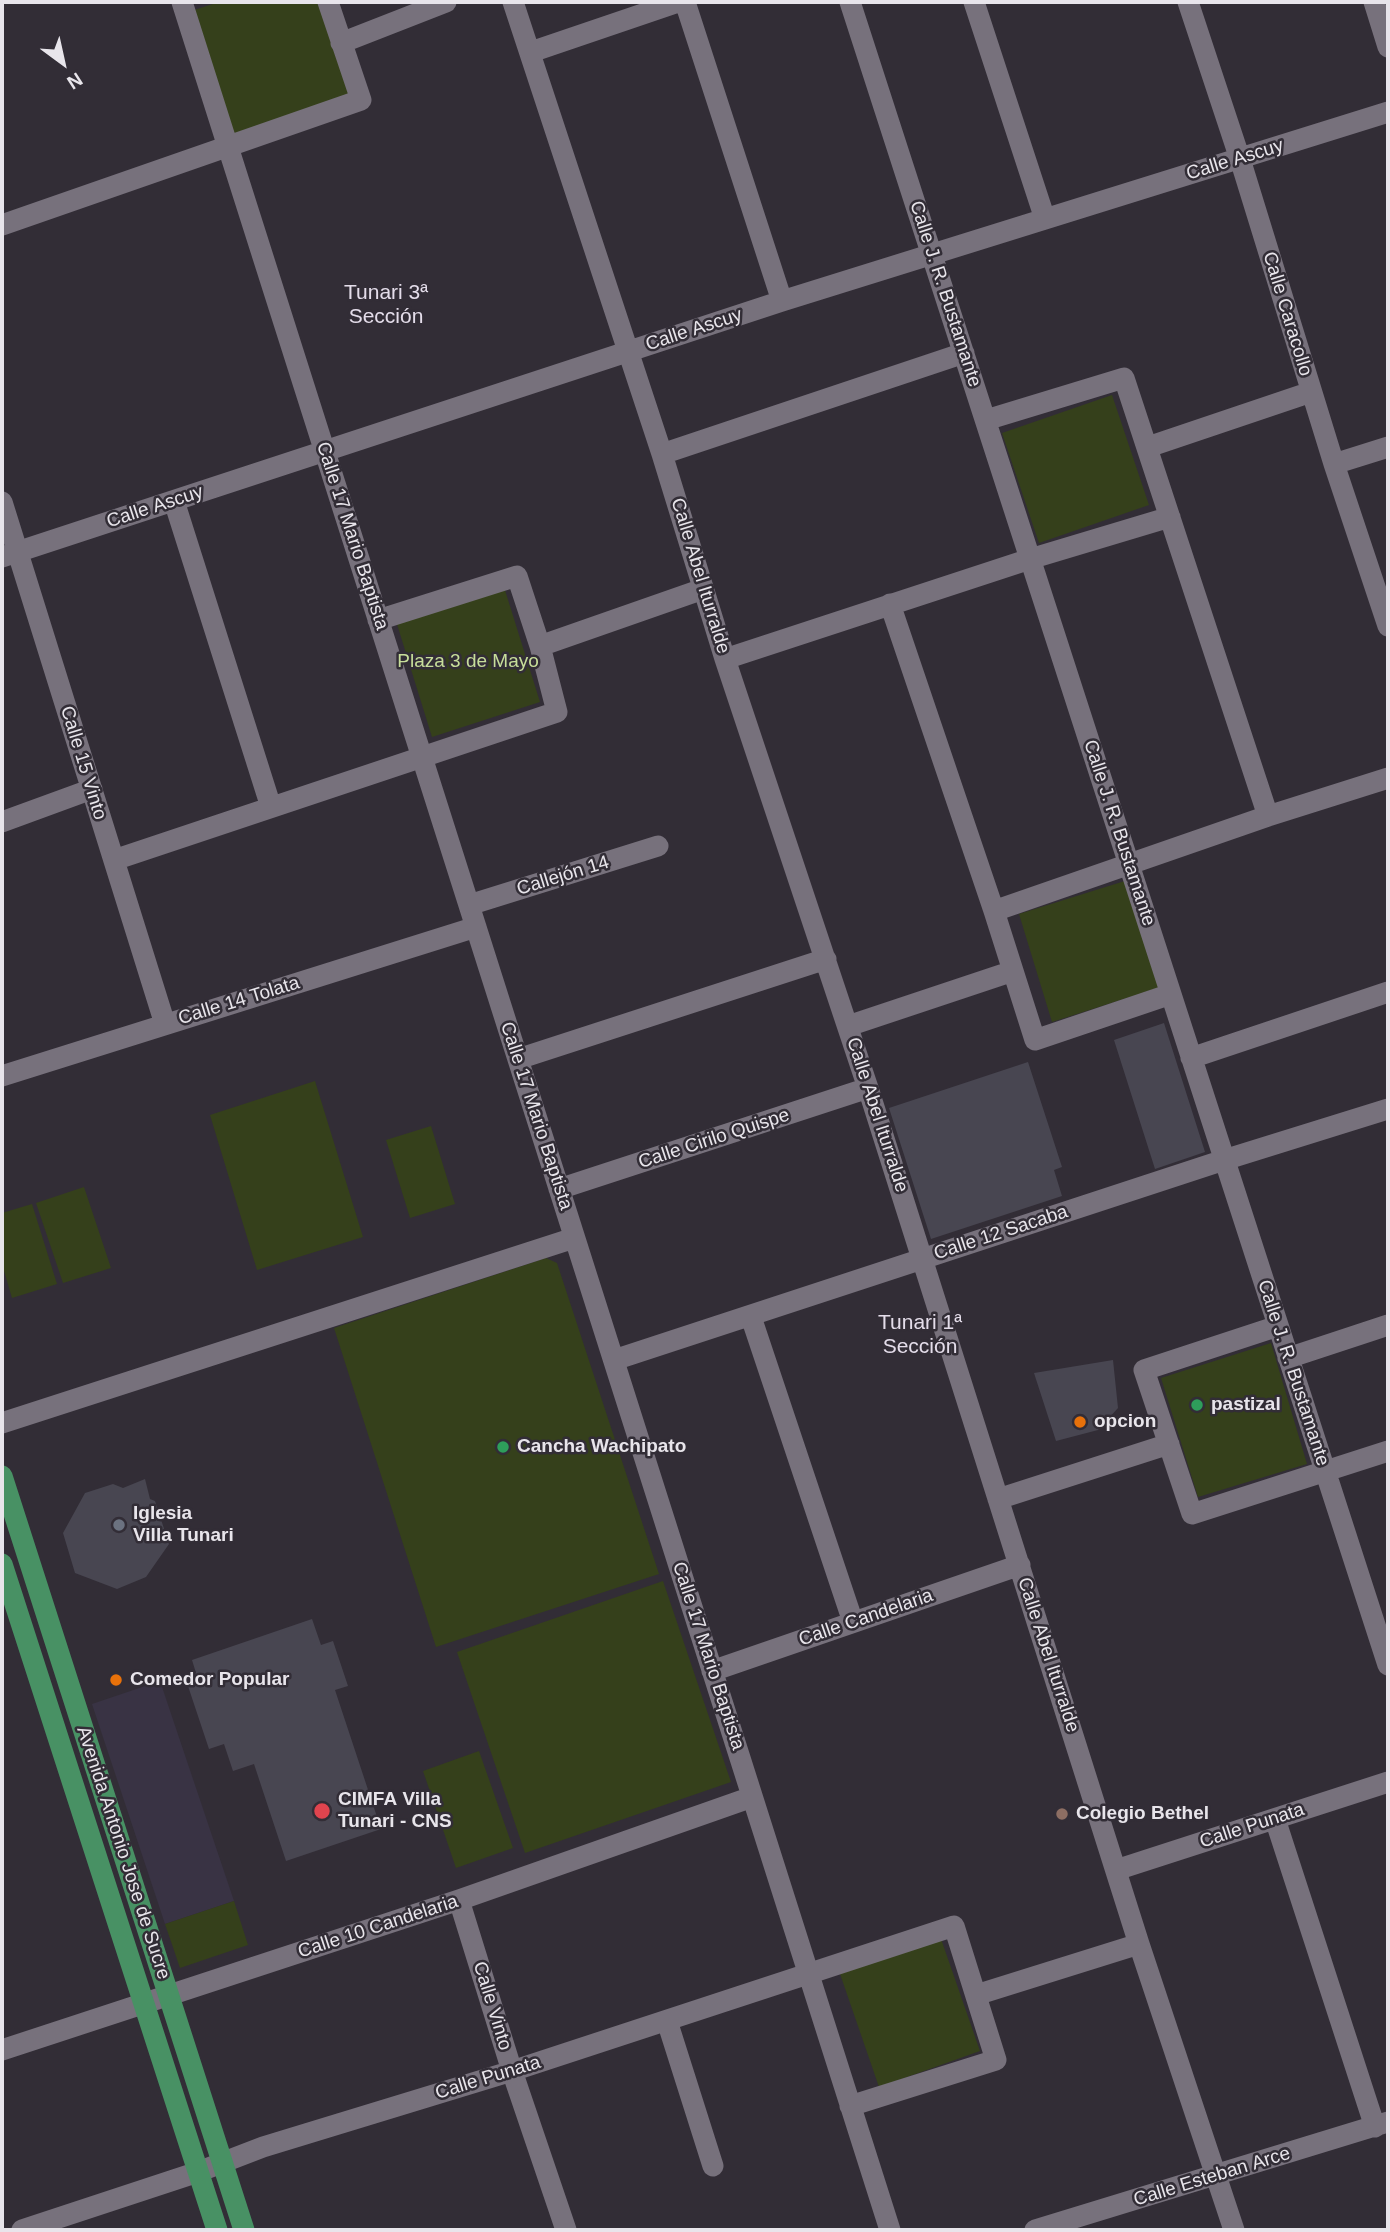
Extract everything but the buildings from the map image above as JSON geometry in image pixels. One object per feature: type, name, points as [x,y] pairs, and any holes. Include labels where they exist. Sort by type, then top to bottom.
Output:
[{"type":"main road","name":"Avenida Antonio Jose de Sucre","points":[[2,1476],[244,2230]]},
{"type":"main road","name":"Avenida Antonio Jose de Sucre","points":[[2,1564],[217,2230]]},
{"type":"street","points":[[2,225],[361,100],[328,2]]},
{"type":"street","points":[[341,43],[446,2]]},
{"type":"street","name":"Calle Abel Iturralde","points":[[513,2],[662,453],[725,659],[848,1026],[1139,1944],[1234,2230]]},
{"type":"street","points":[[531,52],[678,2]]},
{"type":"street","points":[[685,2],[782,301]]},
{"type":"street","name":"Calle J. R. Bustamante","points":[[850,2],[1388,1662]]},
{"type":"street","points":[[974,2],[1045,219]]},
{"type":"street","name":"Calle Caracollo","points":[[1188,2],[1388,626]]},
{"type":"street","points":[[1374,2],[1388,47]]},
{"type":"street","name":"Calle 17 Mario Baptista","points":[[190,4],[228,145],[890,2230]]},
{"type":"street","name":"Calle Ascuy","points":[[10,554],[782,301],[1388,112]]},
{"type":"street","points":[[662,453],[964,353]]},
{"type":"street","points":[[986,420],[1124,378],[1268,816]]},
{"type":"street","points":[[1148,447],[1311,392]]},
{"type":"street","points":[[1334,464],[1388,447]]},
{"type":"street","points":[[174,501],[271,807]]},
{"type":"street","name":"Calle 15 Vinto","points":[[2,502],[10,554],[92,789],[165,1024]]},
{"type":"street","points":[[725,659],[1030,559],[1170,517]]},
{"type":"street","points":[[114,860],[557,712],[540,646],[517,576],[378,620]]},
{"type":"street","points":[[540,646],[703,589]]},
{"type":"street","points":[[890,604],[1035,1040],[1171,994]]},
{"type":"street","points":[[994,911],[1268,816],[1388,778]]},
{"type":"street","points":[[2,822],[92,789]]},
{"type":"street","name":"Callejón 14","points":[[469,905],[658,846]]},
{"type":"street","name":"Calle 14 Tolata","points":[[2,1076],[476,927]]},
{"type":"street","points":[[518,1059],[825,959]]},
{"type":"street","points":[[848,1026],[1013,971]]},
{"type":"street","points":[[1191,1058],[1388,992]]},
{"type":"street","name":"Calle Cirilo Quispe","points":[[559,1189],[868,1088]]},
{"type":"street","name":"Calle 12 Sacaba","points":[[614,1360],[1388,1109]]},
{"type":"street","points":[[2,1423],[574,1238]]},
{"type":"street","points":[[751,1317],[853,1622]]},
{"type":"street","points":[[1288,1358],[1388,1325]]},
{"type":"street","points":[[1278,1326],[1144,1370],[1192,1514],[1388,1451]]},
{"type":"street","points":[[998,1499],[1169,1444]]},
{"type":"street","points":[[2,1564],[27,1555]]},
{"type":"street","name":"Calle Candelaria","points":[[712,1671],[1020,1565]]},
{"type":"street","name":"Calle Punata","points":[[1116,1870],[1388,1782]]},
{"type":"street","name":"Calle 10 Candelaria","points":[[2,2050],[459,1900],[752,1797]]},
{"type":"street","points":[[1275,1819],[1381,2125]]},
{"type":"street","name":"Calle Vinto","points":[[459,1900],[512,2071],[566,2230]]},
{"type":"street","name":"Calle Punata","points":[[22,2230],[198,2172],[263,2147],[512,2071],[954,1926],[976,1995]]},
{"type":"street","points":[[850,2106],[996,2060],[976,1995],[1139,1944]]},
{"type":"street","points":[[667,2021],[713,2166]]},
{"type":"street","name":"Calle Esteban Arce","points":[[1035,2230],[1381,2125]]},
{"type":"shaded area","points":[[160,1681],[234,1901],[165,1924],[92,1704]]},
{"type":"green space","points":[[219,2],[319,2],[350,97],[232,136],[191,11]]},
{"type":"green space","points":[[1112,395],[1149,505],[1039,543],[1002,433]]},
{"type":"green space","name":"Plaza 3 de Mayo","points":[[504,587],[540,702],[432,737],[396,621]]},
{"type":"green space","points":[[1128,880],[1161,987],[1052,1022],[1019,914]]},
{"type":"green space","points":[[315,1081],[363,1237],[257,1270],[210,1115]]},
{"type":"green space","points":[[431,1126],[455,1204],[410,1218],[386,1140]]},
{"type":"green space","points":[[84,1187],[111,1268],[63,1283],[36,1203]]},
{"type":"green space","points":[[32,1204],[57,1284],[12,1298],[2,1264],[2,1213]]},
{"type":"green space","name":"Cancha Wachipato","points":[[546,1258],[557,1263],[659,1574],[436,1647],[334,1328]]},
{"type":"green space","points":[[1271,1343],[1307,1464],[1198,1497],[1161,1378]]},
{"type":"green space","points":[[663,1581],[731,1782],[525,1853],[457,1652]]},
{"type":"green space","points":[[479,1751],[513,1848],[456,1868],[423,1771]]},
{"type":"green space","points":[[234,1901],[248,1945],[180,1968],[165,1924]]},
{"type":"green space","points":[[940,1936],[980,2051],[879,2087],[839,1971]]},
{"type":"place","name":"pastizal","points":[[1197,1405]]},
{"type":"place","name":"opcion","points":[[1080,1422]]},
{"type":"place","name":"Cancha Wachipato","points":[[503,1447]]},
{"type":"place","name":"Iglesia Villa Tunari","points":[[119,1525]]},
{"type":"place","name":"Comedor Popular","points":[[116,1680]]},
{"type":"place","name":"CIMFA Villa Tunari - CNS","points":[[322,1811]]},
{"type":"place","name":"Colegio Bethel","points":[[1062,1814]]},
{"type":"district","name":"Tunari 3ª Sección","points":[[386,305]]},
{"type":"district","name":"Tunari 1ª Sección","points":[[920,1335]]}]
